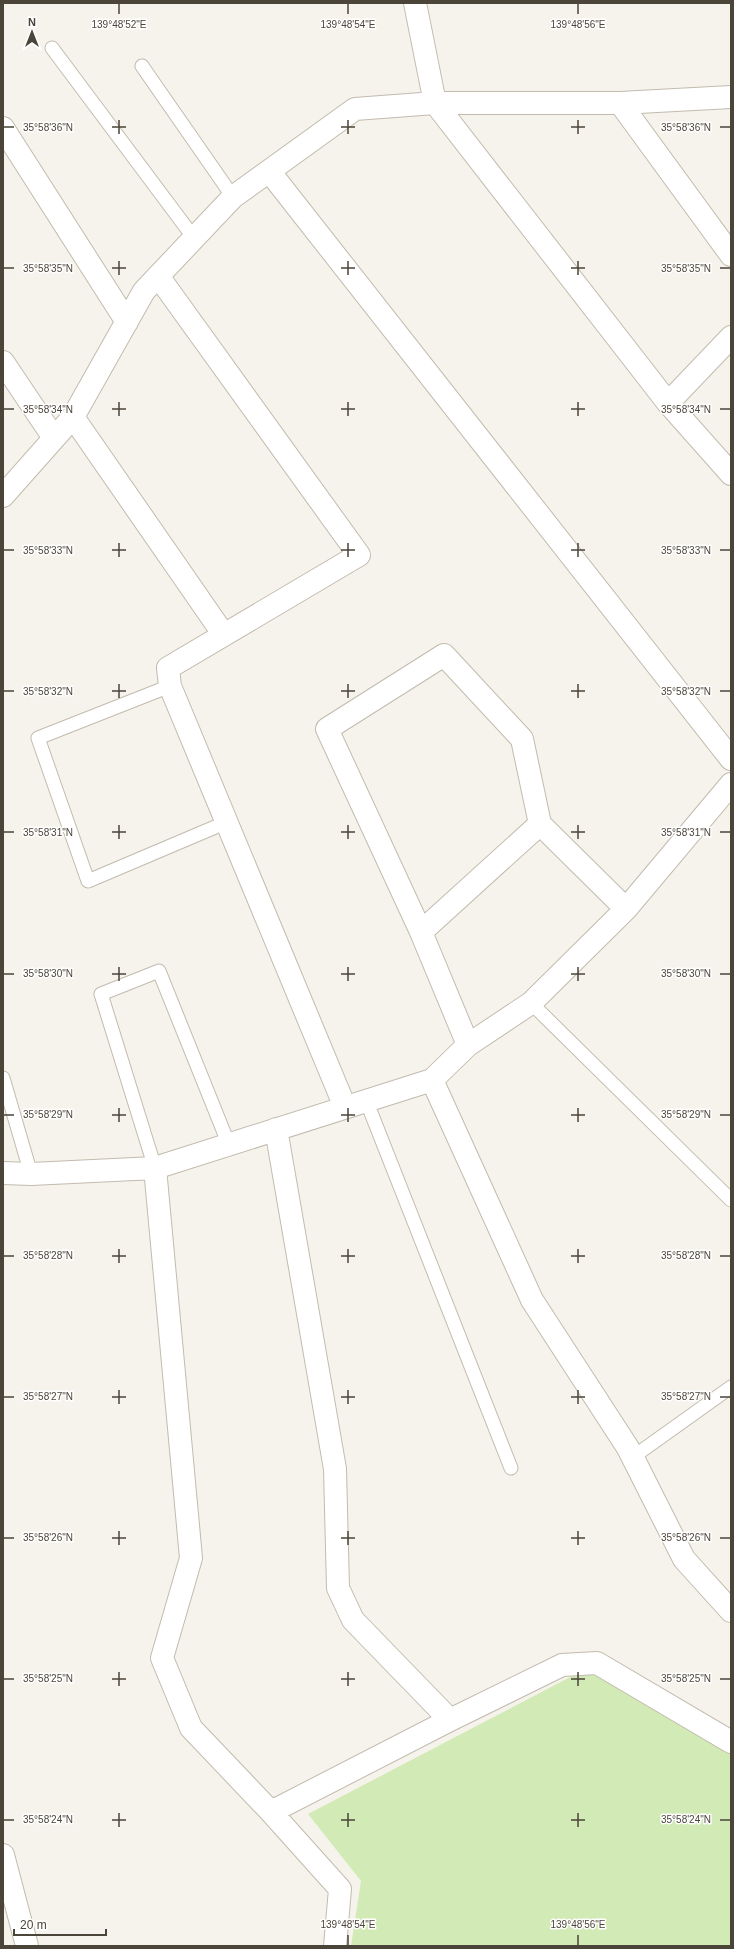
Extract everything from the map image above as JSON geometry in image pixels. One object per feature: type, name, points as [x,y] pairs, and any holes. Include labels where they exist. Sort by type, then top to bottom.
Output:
[{"type":"street","points":[[415,3],[435,103],[668,403],[731,474]]},
{"type":"street","points":[[3,496],[73,417],[144,291],[233,197],[355,109],[435,103],[620,103],[731,97]]},
{"type":"street","points":[[620,103],[731,254]]},
{"type":"street","points":[[3,128],[127,322]]},
{"type":"street","points":[[269,171],[731,759]]},
{"type":"street","points":[[158,276],[359,555],[168,668],[170,686],[345,1106]]},
{"type":"street","points":[[668,403],[731,337]]},
{"type":"street","points":[[3,362],[54,438]]},
{"type":"street","points":[[73,417],[224,635]]},
{"type":"street","points":[[468,1045],[420,932],[327,729],[444,655],[522,739],[540,824],[626,908]]},
{"type":"street","points":[[3,1173],[30,1174],[155,1168],[345,1106],[432,1080],[468,1045],[531,1004],[626,908],[731,784]]},
{"type":"street","points":[[420,932],[540,824]]},
{"type":"street","points":[[432,1080],[532,1300],[633,1457],[684,1559],[731,1611]]},
{"type":"street","points":[[276,1129],[335,1470],[338,1588],[353,1620],[450,1720]]},
{"type":"street","points":[[155,1168],[192,1558],[162,1658],[191,1728],[271,1812],[340,1889],[335,1946]]},
{"type":"street","points":[[271,1812],[450,1720],[562,1665],[597,1663],[731,1742]]},
{"type":"street","points":[[3,1855],[8,1898],[28,1946]]},
{"type":"lane","points":[[52,48],[194,238]]},
{"type":"lane","points":[[142,66],[233,197]]},
{"type":"lane","points":[[170,686],[38,738],[88,881],[227,822]]},
{"type":"lane","points":[[155,1168],[101,994],[159,971],[229,1145]]},
{"type":"lane","points":[[531,1004],[731,1200]]},
{"type":"lane","points":[[3,1078],[30,1174]]},
{"type":"lane","points":[[366,1100],[511,1468]]},
{"type":"lane","points":[[633,1457],[730,1390]]},
{"type":"green space","points":[[597,1663],[731,1749],[731,1946],[351,1946],[361,1881],[308,1814]]}]
